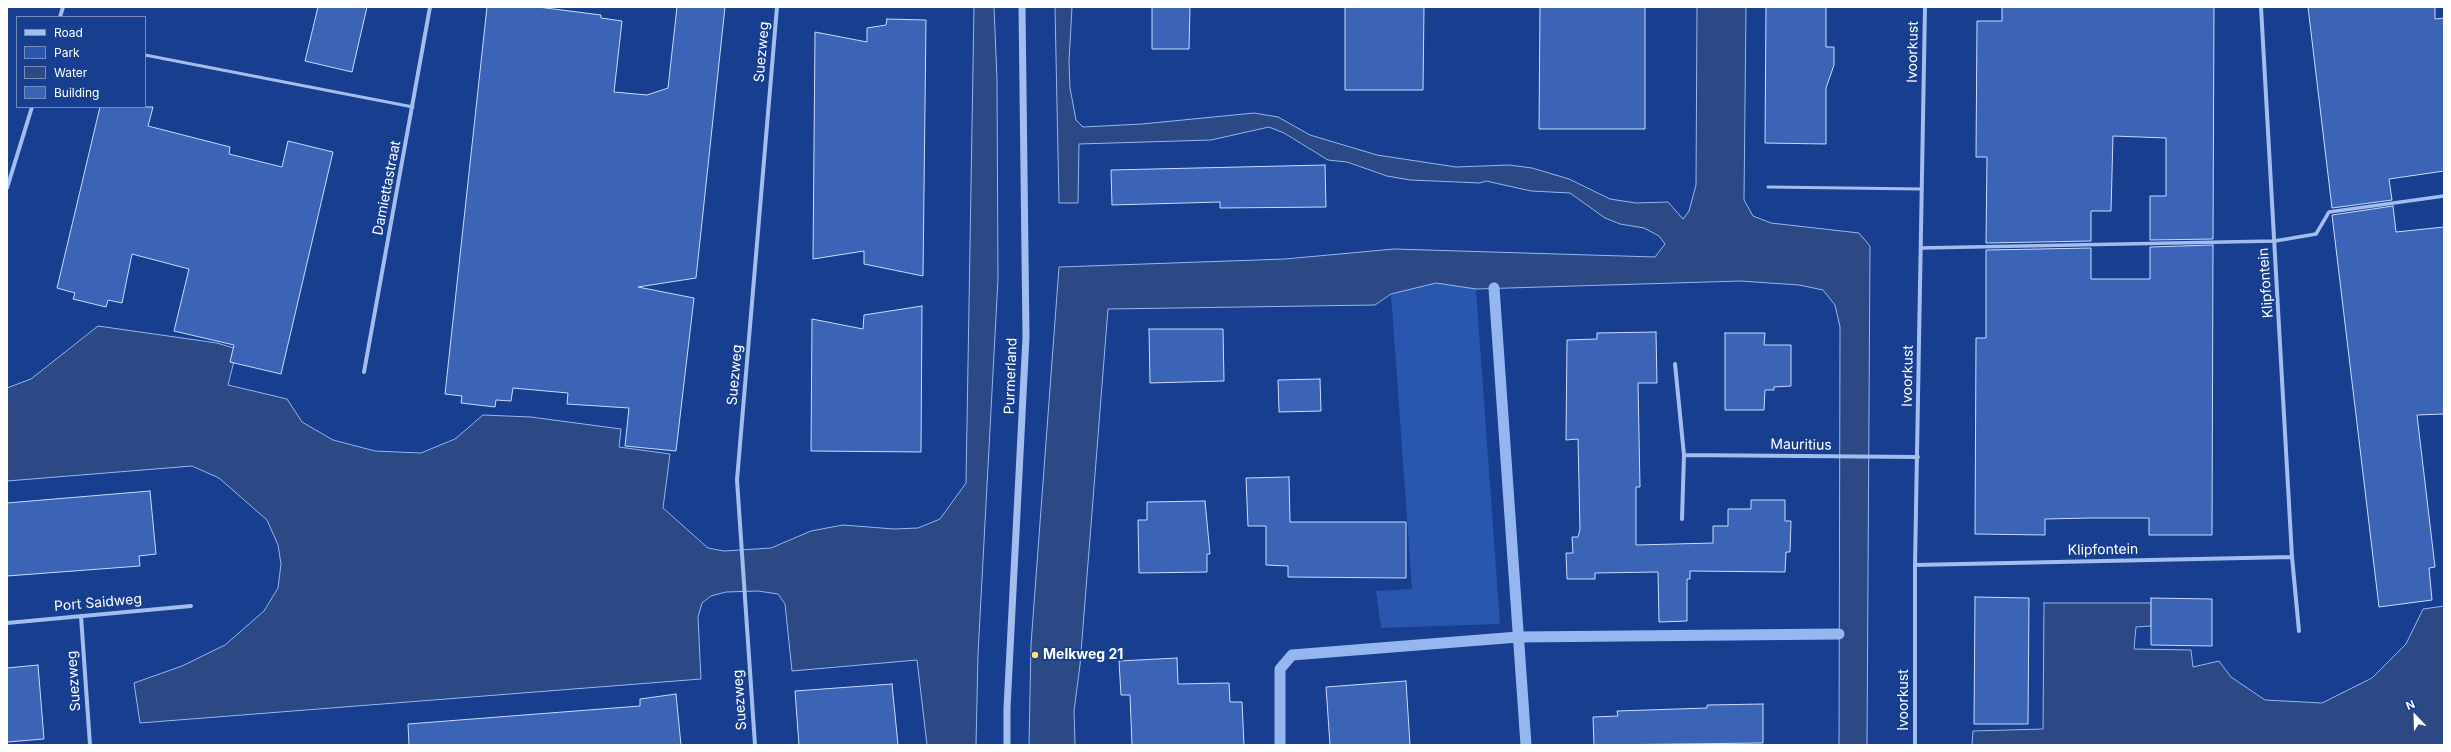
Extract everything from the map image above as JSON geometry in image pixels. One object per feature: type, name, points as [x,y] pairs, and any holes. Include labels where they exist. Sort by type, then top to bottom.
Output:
[{"type":"street","name":"Damiettastraat","points":[[364,372],[430,7]]},
{"type":"street","name":"Suezweg","points":[[755,745],[744,604],[738,469],[777,7]]},
{"type":"street","name":"Purmerland","points":[[1007,745],[1007,708],[1026,337],[1022,7]]},
{"type":"street","name":"Ivoorkust","points":[[1915,745],[1915,565],[1925,7]]},
{"type":"street","name":"Klipfontein","points":[[2261,7],[2292,557],[2299,631]]},
{"type":"street","points":[[7,188],[32,108]]},
{"type":"street","points":[[1921,248],[2094,247],[2275,241],[2316,234],[2329,212],[2444,196]]},
{"type":"street","points":[[1675,364],[1684,455],[1682,519]]},
{"type":"street","name":"Mauritius","points":[[1684,455],[1918,457]]},
{"type":"street","name":"Klipfontein","points":[[1915,565],[2292,557]]},
{"type":"street","name":"Port Saidweg","points":[[7,623],[191,606]]},
{"type":"street","name":"Suezweg","points":[[81,616],[90,745]]},
{"type":"lane","points":[[146,55],[413,107]]},
{"type":"lane","points":[[1768,187],[1922,189]]},
{"type":"green space","points":[[1436,283],[1476,289],[1500,624],[1381,628],[1376,591],[1412,589],[1391,294]]},
{"type":"water","points":[[974,7],[994,7],[997,79],[998,279],[978,654],[976,745],[927,745],[917,660],[792,671],[785,604],[778,594],[758,591],[726,592],[711,596],[702,603],[698,617],[701,679],[140,723],[134,683],[182,666],[225,645],[264,611],[278,588],[281,564],[278,545],[267,520],[219,478],[192,466],[7,481],[7,388],[31,379],[98,326],[217,343],[237,349],[228,385],[287,399],[302,422],[333,440],[375,451],[421,453],[455,439],[483,415],[531,417],[621,429],[619,447],[670,454],[663,508],[708,548],[724,551],[771,548],[811,531],[843,525],[894,529],[918,528],[940,519],[966,483]]},
{"type":"water","points":[[1055,7],[1072,7],[1069,62],[1070,88],[1076,120],[1083,127],[1142,124],[1254,113],[1278,117],[1310,135],[1377,155],[1456,167],[1509,165],[1532,168],[1569,179],[1610,199],[1636,203],[1668,202],[1683,219],[1689,211],[1696,185],[1697,7],[1746,7],[1744,200],[1753,216],[1771,223],[1859,233],[1870,246],[1867,745],[1839,745],[1840,327],[1835,305],[1823,290],[1799,285],[1740,281],[1476,289],[1436,283],[1391,294],[1375,305],[1108,309],[1080,665],[1074,711],[1075,745],[1029,745],[1031,644],[1059,267],[1285,259],[1394,249],[1655,257],[1665,244],[1659,236],[1644,228],[1620,224],[1605,218],[1570,193],[1531,191],[1486,181],[1480,183],[1410,180],[1387,176],[1347,162],[1328,160],[1284,133],[1269,127],[1211,140],[1079,144],[1078,203],[1059,203]]},
{"type":"water","points":[[2044,603],[2151,603],[2151,626],[2136,627],[2134,649],[2191,650],[2193,667],[2219,661],[2231,677],[2265,700],[2322,703],[2372,678],[2406,644],[2423,609],[2444,606],[2444,745],[1972,745],[1973,731],[2043,729]]},
{"type":"building","points":[[318,7],[367,7],[352,72],[305,61]]},
{"type":"building","points":[[487,7],[538,7],[601,15],[601,18],[622,21],[614,92],[647,95],[668,88],[677,7],[725,7],[696,278],[638,287],[694,298],[676,451],[625,446],[629,408],[567,404],[568,393],[513,388],[511,401],[496,400],[495,407],[461,403],[462,396],[445,394]]},
{"type":"building","points":[[1152,7],[1190,7],[1189,49],[1152,49]]},
{"type":"building","points":[[1345,7],[1424,7],[1423,90],[1345,90]]},
{"type":"building","points":[[1540,7],[1645,7],[1645,129],[1539,129]]},
{"type":"building","points":[[1766,7],[1826,7],[1826,47],[1834,47],[1834,65],[1826,88],[1826,144],[1765,143]]},
{"type":"building","points":[[2002,7],[2214,7],[2213,239],[2150,240],[2150,196],[2166,196],[2166,138],[2113,136],[2111,211],[2091,211],[2091,241],[1986,243],[1987,157],[1976,157],[1977,21],[2002,21]]},
{"type":"building","points":[[2308,7],[2435,7],[2435,19],[2444,18],[2444,171],[2389,179],[2392,200],[2332,208]]},
{"type":"building","points":[[887,19],[926,20],[923,276],[864,264],[864,251],[813,259],[815,32],[867,42],[867,28],[886,25]]},
{"type":"building","points":[[153,107],[148,126],[230,147],[229,154],[282,167],[288,141],[333,152],[281,374],[230,362],[234,345],[174,331],[189,269],[132,254],[122,303],[108,300],[106,307],[73,299],[75,293],[57,288],[100,108]]},
{"type":"building","points":[[1325,165],[1326,207],[1220,208],[1220,202],[1112,205],[1111,170]]},
{"type":"building","points":[[2393,206],[2396,232],[2444,227],[2444,414],[2417,415],[2435,567],[2429,568],[2432,600],[2379,607],[2332,215]]},
{"type":"building","points":[[2213,245],[2212,535],[2149,535],[2149,518],[2045,519],[2045,535],[1975,534],[1976,338],[1986,338],[1986,250],[2091,248],[2091,279],[2150,279],[2150,247]]},
{"type":"building","points":[[922,306],[921,452],[811,451],[812,319],[863,329],[864,315]]},
{"type":"building","points":[[1149,329],[1223,329],[1224,381],[1150,383]]},
{"type":"building","points":[[1656,332],[1657,383],[1638,383],[1640,487],[1636,487],[1636,545],[1713,543],[1713,526],[1728,526],[1728,509],[1751,509],[1751,500],[1785,500],[1785,521],[1791,521],[1790,552],[1786,552],[1785,572],[1690,571],[1690,579],[1687,579],[1687,621],[1659,622],[1658,572],[1595,573],[1595,579],[1567,579],[1566,553],[1573,553],[1572,537],[1578,537],[1580,529],[1578,439],[1566,440],[1567,340],[1597,339],[1597,333]]},
{"type":"building","points":[[1725,333],[1765,333],[1764,345],[1791,345],[1791,386],[1774,387],[1774,390],[1765,390],[1764,410],[1725,410]]},
{"type":"building","points":[[1320,379],[1321,411],[1279,412],[1278,380]]},
{"type":"building","points":[[1289,477],[1290,522],[1406,522],[1406,578],[1288,577],[1288,566],[1266,565],[1266,526],[1248,526],[1246,478]]},
{"type":"building","points":[[150,491],[156,554],[139,556],[140,566],[7,576],[7,503]]},
{"type":"building","points":[[1205,501],[1210,554],[1207,554],[1207,572],[1139,573],[1138,520],[1147,520],[1147,502]]},
{"type":"building","points":[[1975,597],[2029,598],[2028,724],[1974,724]]},
{"type":"building","points":[[2151,598],[2212,599],[2212,646],[2151,645]]},
{"type":"building","points":[[1177,658],[1178,684],[1229,683],[1230,702],[1242,702],[1244,745],[1132,745],[1130,695],[1121,695],[1119,661]]},
{"type":"building","points":[[38,665],[44,739],[7,742],[7,668]]},
{"type":"building","points":[[1406,681],[1410,745],[1330,745],[1326,687]]},
{"type":"building","points":[[892,684],[898,745],[799,745],[795,691]]},
{"type":"building","points":[[676,694],[681,745],[409,745],[408,724],[640,706],[640,699]]},
{"type":"building","points":[[1763,704],[1763,743],[1594,745],[1593,717],[1618,716],[1617,711],[1707,708],[1707,705]]},
{"type":"waterway","points":[[1494,288],[1526,745]]},
{"type":"waterway","points":[[1280,745],[1280,669],[1292,655],[1518,637],[1839,634]]},
{"type":"place","name":"Melkweg 21","points":[[1035,655]]}]
